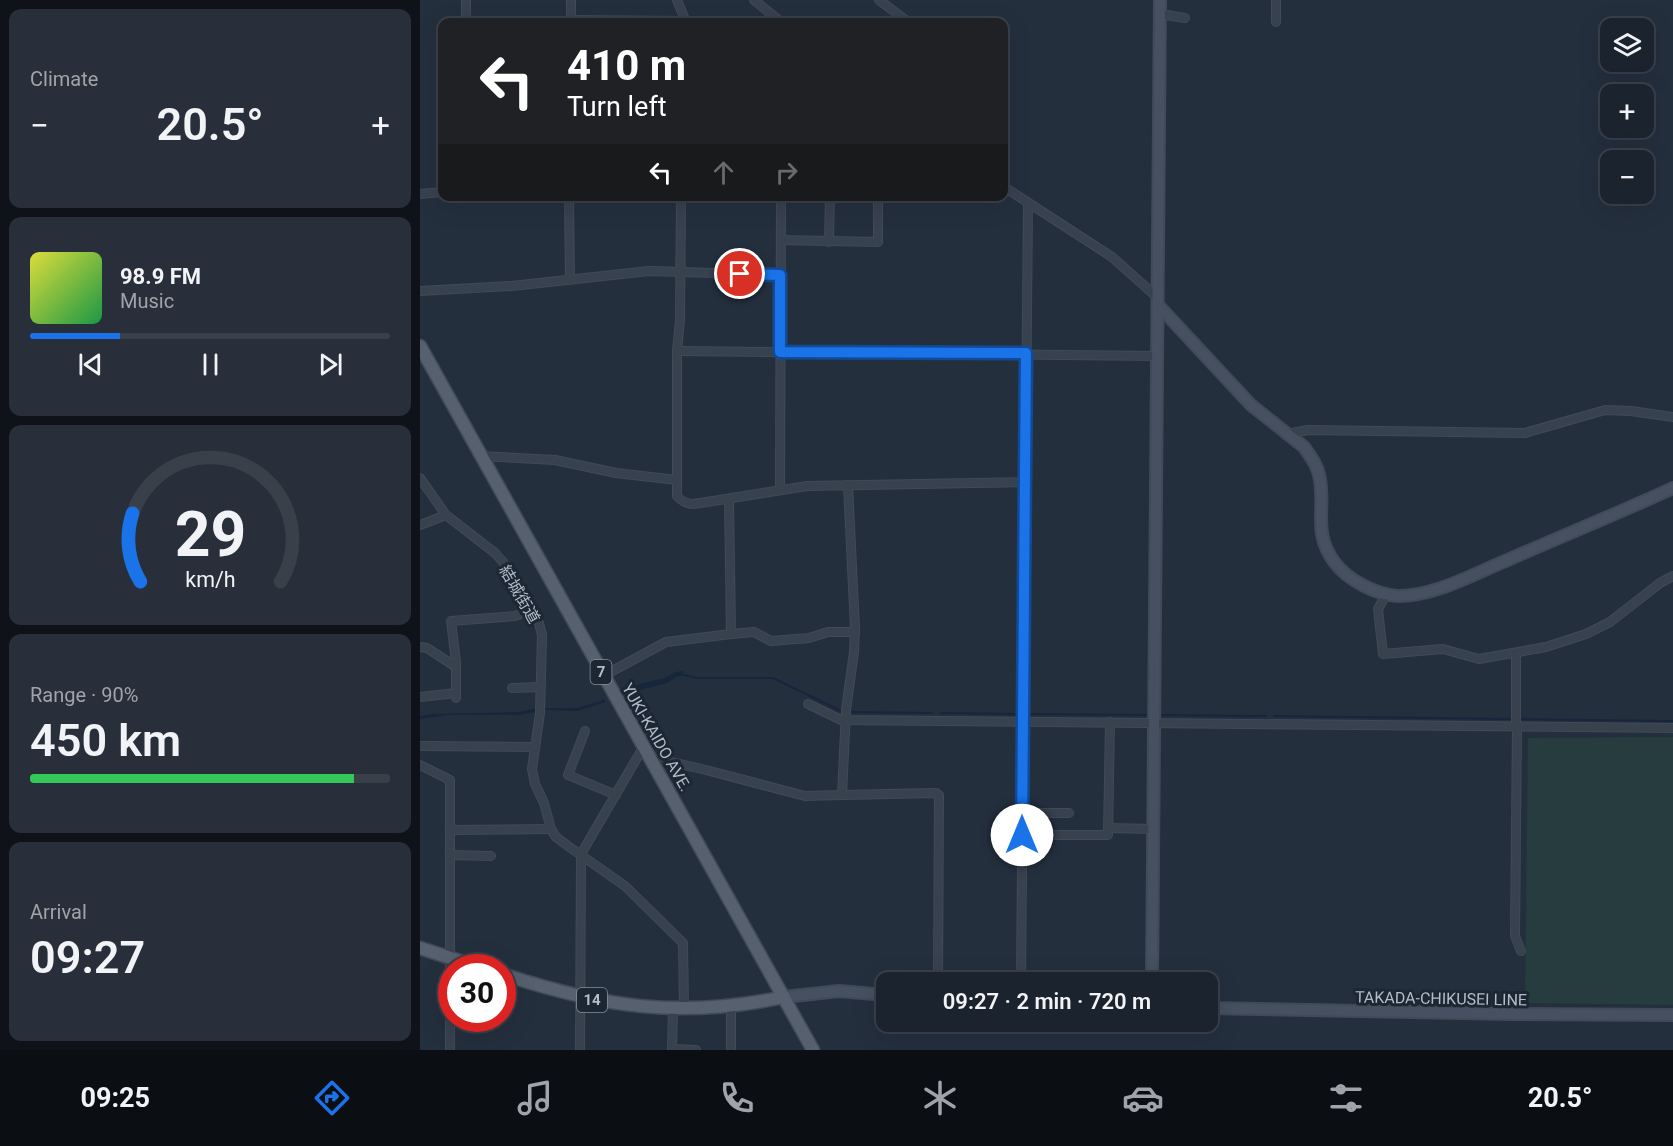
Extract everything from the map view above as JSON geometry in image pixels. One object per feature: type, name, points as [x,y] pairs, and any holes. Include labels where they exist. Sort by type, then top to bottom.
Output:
[{"type":"main road","name":"YUKI-KAIDO AVE.","points":[[420,346],[813,1050]]},
{"type":"main road","points":[[420,948],[440,954]]},
{"type":"main road","name":"14","points":[[516,978],[580,998],[629,1006],[678,1009],[731,1006],[784,997]]},
{"type":"street","points":[[466,0],[466,18]]},
{"type":"street","points":[[571,0],[571,18]]},
{"type":"street","points":[[677,0],[684,18]]},
{"type":"street","points":[[754,0],[776,18]]},
{"type":"street","points":[[879,0],[903,18]]},
{"type":"street","points":[[1152,972],[1160,0]]},
{"type":"street","points":[[1276,0],[1276,22]]},
{"type":"street","points":[[1160,14],[1185,18]]},
{"type":"street","points":[[1008,190],[1112,257],[1158,302],[1238,392],[1304,447],[1316,466],[1321,483],[1321,533],[1334,562],[1352,579],[1386,595],[1416,595],[1454,582],[1590,526],[1673,488]]},
{"type":"street","points":[[420,194],[438,192]]},
{"type":"street","points":[[569,201],[570,280]]},
{"type":"street","points":[[681,201],[680,320],[677,351],[677,496],[688,504],[807,486],[1026,482]]},
{"type":"street","points":[[780,490],[781,201]]},
{"type":"street","points":[[829,242],[830,201]]},
{"type":"street","points":[[781,240],[878,242],[878,201]]},
{"type":"street","points":[[1021,972],[1028,203]]},
{"type":"street","points":[[420,291],[512,286],[650,271],[780,275]]},
{"type":"street","points":[[677,351],[1158,356]]},
{"type":"street","points":[[1287,434],[1308,430],[1525,433],[1605,410],[1673,417]]},
{"type":"street","points":[[481,456],[555,460],[616,473],[677,480]]},
{"type":"street","name":"結城街道","points":[[420,478],[446,515],[495,553],[503,562],[511,576],[518,597],[538,622],[542,635],[541,687],[532,769],[551,829]]},
{"type":"street","points":[[842,795],[846,715],[855,632],[848,485]]},
{"type":"street","points":[[729,499],[731,634]]},
{"type":"street","points":[[420,525],[446,515]]},
{"type":"street","points":[[1386,595],[1378,609],[1383,654],[1443,649],[1479,659],[1546,647],[1586,634],[1616,618],[1660,583],[1673,576]]},
{"type":"street","points":[[420,697],[456,695],[456,667],[451,621],[514,616],[528,611]]},
{"type":"street","points":[[603,676],[666,642],[754,632],[771,641],[809,638],[828,632],[855,632]]},
{"type":"street","points":[[420,647],[427,648],[456,667]]},
{"type":"street","points":[[1516,653],[1515,936],[1521,951]]},
{"type":"street","points":[[512,688],[541,687]]},
{"type":"street","points":[[808,704],[841,720],[846,715],[1023,721],[1110,722],[1154,718],[1516,723],[1673,728]]},
{"type":"street","points":[[1022,835],[1108,835],[1110,722]]},
{"type":"street","points":[[585,730],[568,775],[616,795]]},
{"type":"street","points":[[420,746],[535,747]]},
{"type":"street","points":[[580,1050],[581,854],[644,746]]},
{"type":"street","points":[[653,762],[658,759],[804,796],[936,793],[939,795],[938,972]]},
{"type":"street","points":[[420,765],[450,780],[450,954]]},
{"type":"street","points":[[1022,813],[1070,813]]},
{"type":"street","points":[[1108,828],[1153,829]]},
{"type":"street","points":[[450,831],[551,829],[556,837],[626,886],[683,943],[678,1009],[672,1049],[696,1050]]},
{"type":"street","points":[[450,855],[491,856]]},
{"type":"street","points":[[784,997],[839,991],[876,994]]},
{"type":"street","points":[[731,1006],[731,1050]]},
{"type":"street","name":"TAKADA-CHIKUSEI LINE","points":[[1218,1008],[1673,1015]]},
{"type":"street","points":[[450,1032],[450,1050]]},
{"type":"green space","points":[[1673,737],[1673,1005],[1525,1003],[1528,738]]},
{"type":"water","points":[[683,671],[682,676],[667,683],[625,694],[623,688],[665,678],[675,672]]},
{"type":"water","points":[[603,698],[606,702],[577,711],[545,710],[520,715],[447,715],[420,719],[420,716],[431,714],[577,708],[601,701]]},
{"type":"waterway","points":[[680,674],[696,678],[773,678],[843,712]]},
{"type":"waterway","points":[[848,712],[932,713]]},
{"type":"waterway","points":[[941,713],[1020,714]]},
{"type":"waterway","points":[[1026,714],[1152,715]]},
{"type":"waterway","points":[[1157,715],[1266,716]]},
{"type":"waterway","points":[[1274,716],[1673,721]]},
{"type":"route","points":[[740,274],[780,275],[780,352],[1026,353],[1022,835]]}]
